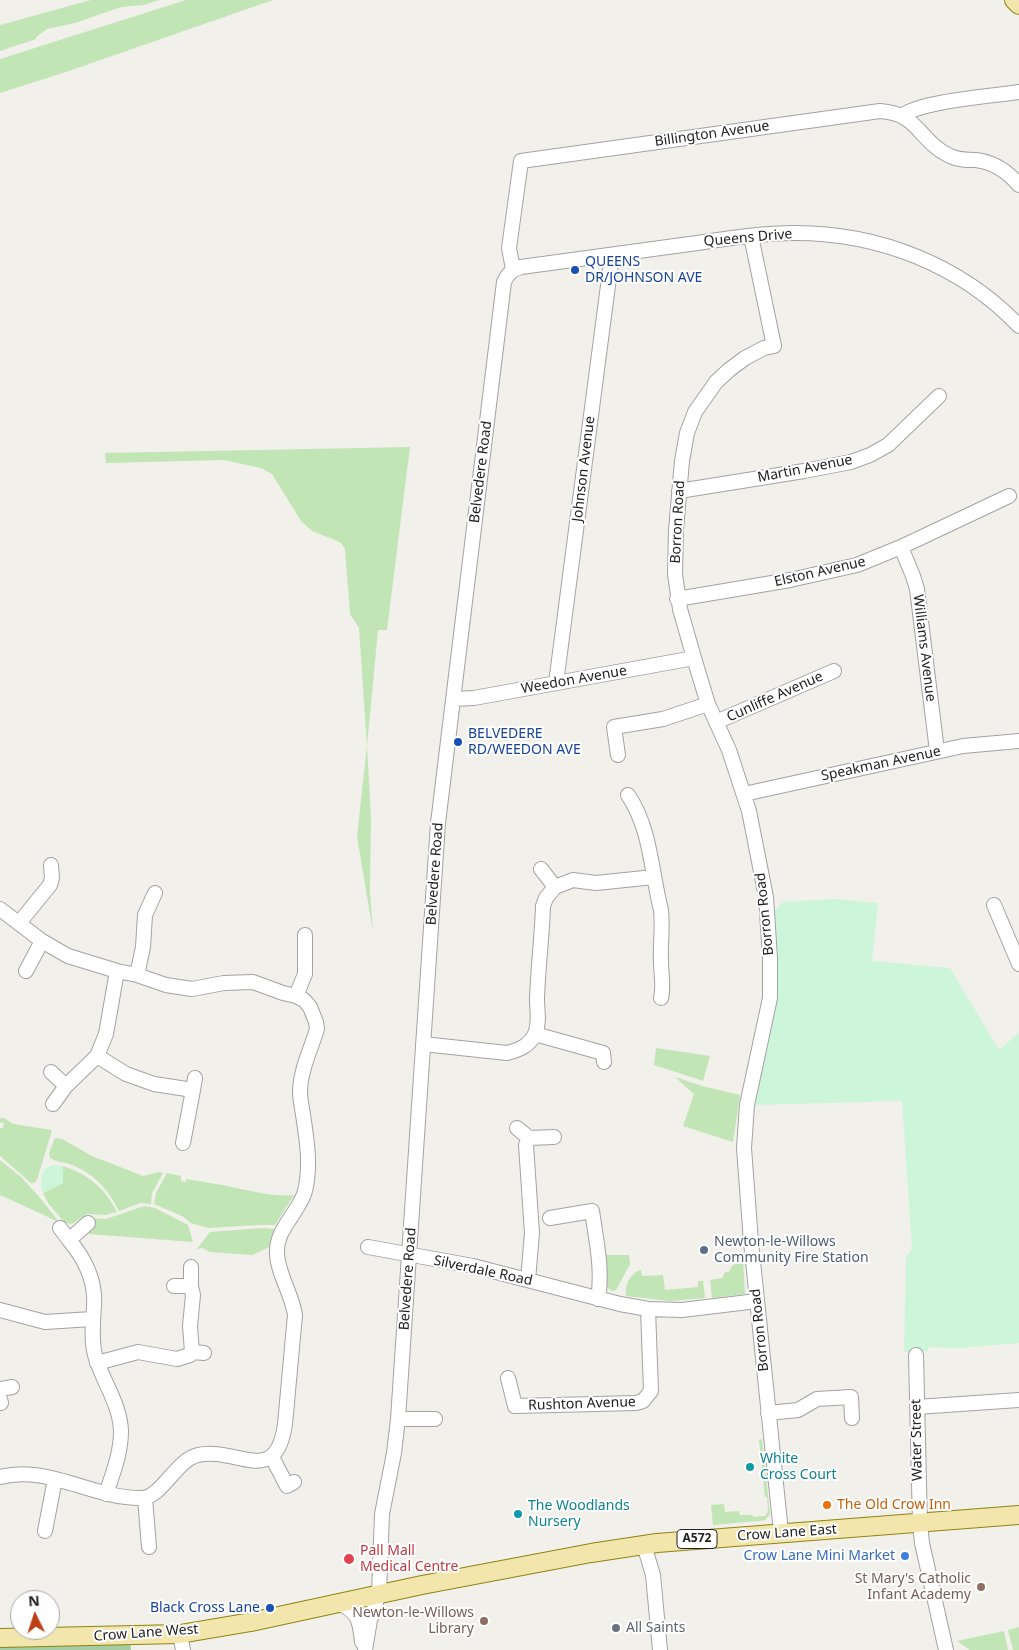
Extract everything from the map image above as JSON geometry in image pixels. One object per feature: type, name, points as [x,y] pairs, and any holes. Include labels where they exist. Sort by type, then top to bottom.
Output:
[{"type":"main road","points":[[1014,0],[1019,4]]},
{"type":"main road","name":"Crow Lane East","points":[[379,1594],[644,1545],[781,1532],[920,1524],[1019,1515]]},
{"type":"main road","name":"Crow Lane West","points":[[0,1638],[137,1636],[182,1642],[252,1622],[379,1594]]},
{"type":"street","name":"Billington Avenue","points":[[513,269],[508,248],[521,161],[880,111],[903,115],[909,111],[948,102],[1019,92]]},
{"type":"street","points":[[903,115],[915,125],[931,144],[949,156],[993,164],[1009,174],[1019,185]]},
{"type":"street","name":"Queens Drive","points":[[513,269],[751,236],[796,233],[821,235],[863,240],[901,250],[930,262],[973,287],[1006,312],[1019,326]]},
{"type":"street","name":"Borron Road","points":[[751,236],[774,346],[764,348],[745,358],[729,370],[716,382],[695,412],[688,433],[679,491],[675,574],[678,600],[708,704],[729,750],[744,794],[766,897],[770,998],[747,1105],[744,1148],[747,1203],[781,1532]]},
{"type":"street","name":"Johnson Avenue","points":[[556,683],[612,255]]},
{"type":"street","name":"Belvedere Road","points":[[364,1650],[370,1620],[379,1594],[382,1514],[394,1453],[398,1419],[438,823],[504,282],[513,269]]},
{"type":"street","name":"Martin Avenue","points":[[679,491],[851,462],[870,455],[888,445],[939,396]]},
{"type":"street","name":"Elston Avenue","points":[[678,600],[857,565],[901,547],[1009,496]]},
{"type":"street","name":"Williams Avenue","points":[[901,547],[917,589],[936,751]]},
{"type":"street","name":"Weedon Avenue","points":[[454,699],[474,698],[694,658]]},
{"type":"street","name":"Cunliffe Avenue","points":[[716,722],[834,671]]},
{"type":"street","points":[[618,755],[608,729],[670,717],[708,704]]},
{"type":"street","name":"Speakman Avenue","points":[[744,794],[936,751],[978,744],[1019,741]]},
{"type":"street","points":[[628,795],[638,809],[644,823],[662,921],[660,958],[662,998]]},
{"type":"street","points":[[19,923],[50,885],[52,878],[51,865]]},
{"type":"street","points":[[541,869],[555,887]]},
{"type":"street","points":[[423,1044],[507,1053],[525,1046],[534,1034],[538,1020],[537,999],[543,906],[546,898],[555,887],[573,880],[596,883],[654,877]]},
{"type":"street","points":[[137,975],[143,947],[145,915],[156,893]]},
{"type":"street","points":[[994,905],[1019,964]]},
{"type":"street","points":[[0,909],[42,941],[68,956],[137,975],[166,986],[192,989],[224,983],[253,982],[296,996],[304,1000],[310,1007],[317,1030],[301,1079],[300,1093],[308,1146],[308,1169],[305,1190],[299,1206],[284,1228],[278,1242],[278,1264],[293,1304],[294,1315],[284,1433],[282,1442],[272,1457],[248,1460],[214,1454],[196,1455],[182,1464],[154,1493],[145,1498],[106,1494],[27,1473],[0,1477]]},
{"type":"street","points":[[296,996],[305,974],[305,935]]},
{"type":"street","points":[[26,971],[42,941]]},
{"type":"street","points":[[53,1104],[66,1086],[97,1056],[106,1034],[117,971]]},
{"type":"street","points":[[534,1034],[604,1054]]},
{"type":"street","points":[[97,1056],[126,1074],[154,1084],[194,1084],[183,1143]]},
{"type":"street","points":[[51,1072],[66,1086]]},
{"type":"street","points":[[517,1128],[530,1138],[554,1137]]},
{"type":"street","points":[[528,1280],[532,1233],[526,1145],[530,1138]]},
{"type":"street","points":[[550,1218],[592,1211],[599,1264],[600,1286],[598,1298]]},
{"type":"street","points":[[69,1240],[88,1223]]},
{"type":"street","points":[[60,1228],[80,1254],[89,1270],[94,1294],[92,1319],[94,1353],[116,1404],[121,1428],[119,1454],[106,1494]]},
{"type":"street","name":"Silverdale Road","points":[[368,1246],[473,1266],[620,1304],[648,1309],[682,1310],[757,1301]]},
{"type":"street","points":[[98,1363],[131,1353],[146,1352],[177,1359],[198,1352],[190,1326],[193,1295],[191,1267]]},
{"type":"street","points":[[174,1286],[191,1286]]},
{"type":"street","name":"Rushton Avenue","points":[[508,1378],[516,1413],[643,1401],[651,1391],[648,1309]]},
{"type":"street","points":[[0,1310],[45,1322],[92,1319]]},
{"type":"street","name":"Water Street","points":[[916,1355],[920,1524],[922,1543],[946,1650]]},
{"type":"street","points":[[768,1413],[798,1410],[817,1399],[857,1397],[852,1418]]},
{"type":"street","points":[[0,1399],[1,1403]]},
{"type":"street","points":[[916,1407],[1019,1400]]},
{"type":"street","points":[[398,1419],[435,1419]]},
{"type":"street","points":[[272,1457],[286,1486]]},
{"type":"street","points":[[45,1531],[55,1479]]},
{"type":"street","points":[[145,1498],[149,1547]]},
{"type":"street","points":[[644,1545],[653,1575],[660,1650]]},
{"type":"street","points":[[337,1603],[352,1610],[359,1622],[364,1650]]},
{"type":"green space","points":[[91,0],[159,0],[144,5],[121,7],[75,23],[47,29],[36,39],[0,51],[0,25]]},
{"type":"green space","points":[[186,0],[273,0],[0,93],[0,59]]},
{"type":"green space","points":[[410,447],[387,630],[378,630],[367,746],[359,628],[350,614],[345,549],[341,543],[312,531],[301,521],[272,474],[261,468],[224,460],[106,463],[105,453]]},
{"type":"green space","points":[[367,746],[371,817],[370,892],[373,932],[357,836]]},
{"type":"green space","points":[[837,899],[878,903],[872,961],[950,968],[999,1050],[1019,1033],[1019,1343],[961,1348],[928,1347],[928,1351],[904,1352],[906,1257],[912,1249],[902,1101],[753,1105],[772,914],[783,902]]},
{"type":"green space","points":[[656,1048],[710,1056],[703,1081],[654,1065]]},
{"type":"green space","points":[[675,1077],[740,1095],[733,1142],[683,1126],[694,1094]]},
{"type":"green space","points":[[0,1118],[4,1118],[13,1124],[52,1130],[37,1180],[34,1183],[31,1183],[0,1156],[0,1128],[3,1128],[4,1123],[0,1122]]},
{"type":"green space","points":[[55,1138],[62,1139],[92,1156],[143,1176],[159,1172],[163,1173],[152,1193],[151,1204],[141,1203],[119,1211],[99,1182],[78,1167],[50,1158],[49,1153]]},
{"type":"green space","points":[[0,1160],[22,1178],[59,1222],[0,1195]]},
{"type":"green space","points":[[52,1165],[63,1166],[63,1183],[43,1193],[41,1185],[42,1176],[45,1169]]},
{"type":"green space","points":[[63,1166],[95,1183],[107,1196],[117,1212],[106,1215],[87,1214],[72,1224],[65,1223],[48,1203],[43,1193],[63,1183]]},
{"type":"green space","points":[[167,1173],[181,1176],[181,1181],[186,1182],[186,1179],[265,1194],[294,1195],[275,1225],[208,1228],[191,1223],[182,1216],[154,1204],[156,1193]]},
{"type":"green space","points":[[144,1206],[155,1208],[188,1225],[193,1242],[88,1234],[94,1228],[89,1218],[106,1219]]},
{"type":"green space","points":[[262,1228],[274,1229],[269,1247],[252,1255],[210,1252],[202,1248],[197,1249],[210,1232]]},
{"type":"green space","points":[[602,1255],[629,1255],[630,1264],[616,1290],[612,1291],[605,1286]]},
{"type":"green space","points":[[743,1259],[745,1294],[712,1298],[710,1280],[722,1278],[725,1272],[729,1272],[732,1266]]},
{"type":"green space","points":[[641,1270],[642,1276],[663,1275],[665,1290],[698,1287],[698,1281],[703,1281],[705,1298],[670,1301],[626,1296],[629,1280],[637,1271]]},
{"type":"green space","points":[[762,1439],[770,1514],[765,1520],[713,1525],[711,1505],[724,1504],[725,1512],[739,1511],[740,1515],[753,1515],[753,1517],[765,1516],[768,1511],[759,1440]]},
{"type":"green space","points":[[1019,1627],[1019,1650],[1013,1650],[1008,1630]]},
{"type":"green space","points":[[1004,1631],[1008,1650],[970,1650],[957,1641]]},
{"type":"green space","points":[[130,1640],[131,1650],[0,1650],[0,1643]]},
{"type":"place","name":"QUEENS DR/JOHNSON AVE","points":[[575,270]]},
{"type":"place","name":"BELVEDERE RD/WEEDON AVE","points":[[458,742]]},
{"type":"place","name":"Newton-le-Willows Community Fire Station","points":[[704,1250]]},
{"type":"place","name":"White Cross Court","points":[[750,1467]]},
{"type":"place","name":"The Old Crow Inn","points":[[827,1505]]},
{"type":"place","name":"The Woodlands Nursery","points":[[518,1514]]},
{"type":"place","name":"Crow Lane Mini Market","points":[[905,1556]]},
{"type":"place","name":"Pall Mall Medical Centre","points":[[349,1559]]},
{"type":"place","name":"St Mary's Catholic Infant Academy","points":[[981,1587]]},
{"type":"place","name":"Black Cross Lane","points":[[270,1608]]},
{"type":"place","name":"Newton-le-Willows Library","points":[[484,1621]]},
{"type":"place","name":"All Saints","points":[[616,1628]]}]
